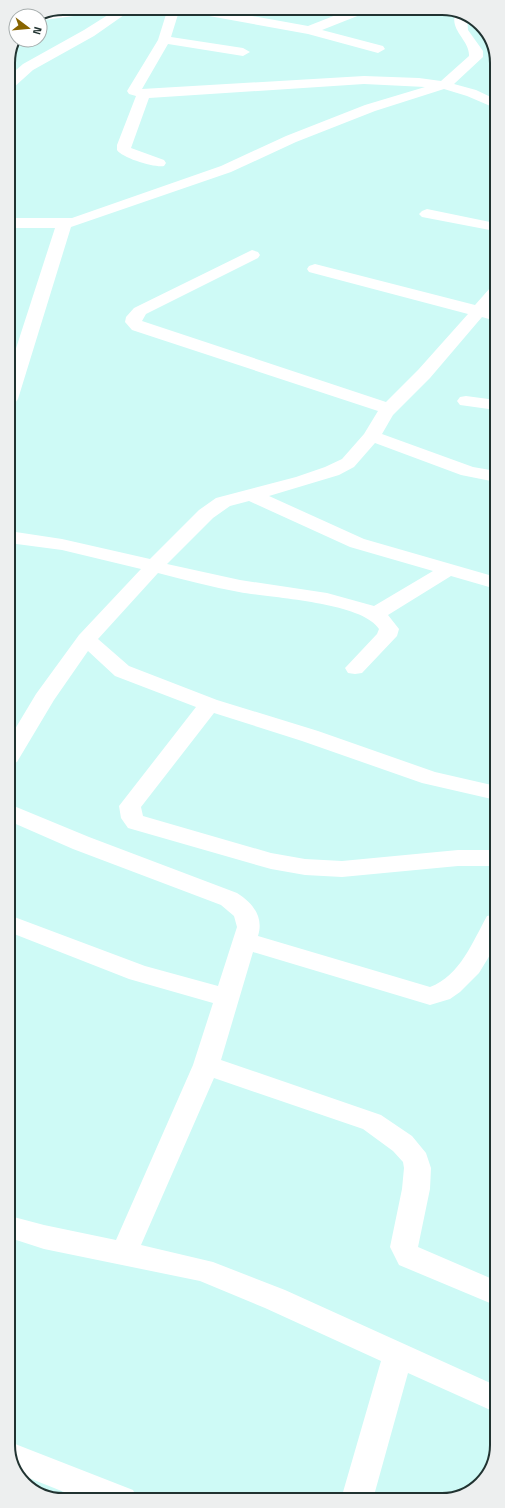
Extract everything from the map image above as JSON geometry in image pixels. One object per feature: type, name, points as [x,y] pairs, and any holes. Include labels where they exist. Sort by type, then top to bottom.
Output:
[{"type":"street","points":[[15,77],[28,67],[89,33],[117,15]]},
{"type":"street","points":[[172,15],[164,40],[134,91],[144,94],[344,81],[410,81],[444,85],[475,94],[490,102]]},
{"type":"street","points":[[226,15],[309,30],[378,49]]},
{"type":"street","points":[[309,30],[348,15]]},
{"type":"street","points":[[15,223],[64,224],[105,212],[226,169],[291,139],[370,108],[444,85],[476,57],[476,51],[462,30],[461,19]]},
{"type":"street","points":[[164,40],[243,52]]},
{"type":"street","points":[[144,94],[124,145],[124,150],[159,163]]},
{"type":"street","points":[[427,214],[490,226]]},
{"type":"street","points":[[15,377],[64,224]]},
{"type":"street","points":[[252,255],[140,311],[134,316],[132,322],[138,326],[390,409]]},
{"type":"street","points":[[315,268],[487,314]]},
{"type":"street","points":[[15,747],[44,699],[86,639],[153,567],[216,506],[303,481],[332,471],[348,463],[372,436],[390,409],[424,374],[487,314]]},
{"type":"street","points":[[466,401],[490,404]]},
{"type":"street","points":[[372,436],[468,471],[490,476]]},
{"type":"street","points":[[252,495],[357,543],[490,581]]},
{"type":"street","points":[[15,538],[33,539],[224,584],[334,601],[362,608],[375,614],[386,622],[389,629],[387,636],[355,668]]},
{"type":"street","points":[[375,614],[448,570]]},
{"type":"street","points":[[86,639],[122,671],[209,705],[310,736],[430,778],[490,792]]},
{"type":"street","points":[[209,705],[130,806],[132,818],[136,822],[271,862],[305,867],[342,869],[458,858],[490,858]]},
{"type":"street","points":[[15,815],[81,843],[229,899],[240,906],[247,915],[249,927],[206,1065],[124,1253]]},
{"type":"street","points":[[15,925],[138,973],[227,998]]},
{"type":"street","points":[[245,941],[430,996],[440,994],[458,979],[476,959],[490,933]]},
{"type":"street","points":[[206,1065],[372,1122],[390,1134],[405,1148],[416,1162],[418,1175],[404,1247],[408,1257],[490,1291]]},
{"type":"street","points":[[15,1228],[44,1237],[203,1270],[275,1299],[490,1397]]},
{"type":"street","points":[[359,1493],[398,1355]]},
{"type":"street","points":[[17,1459],[104,1493]]}]
